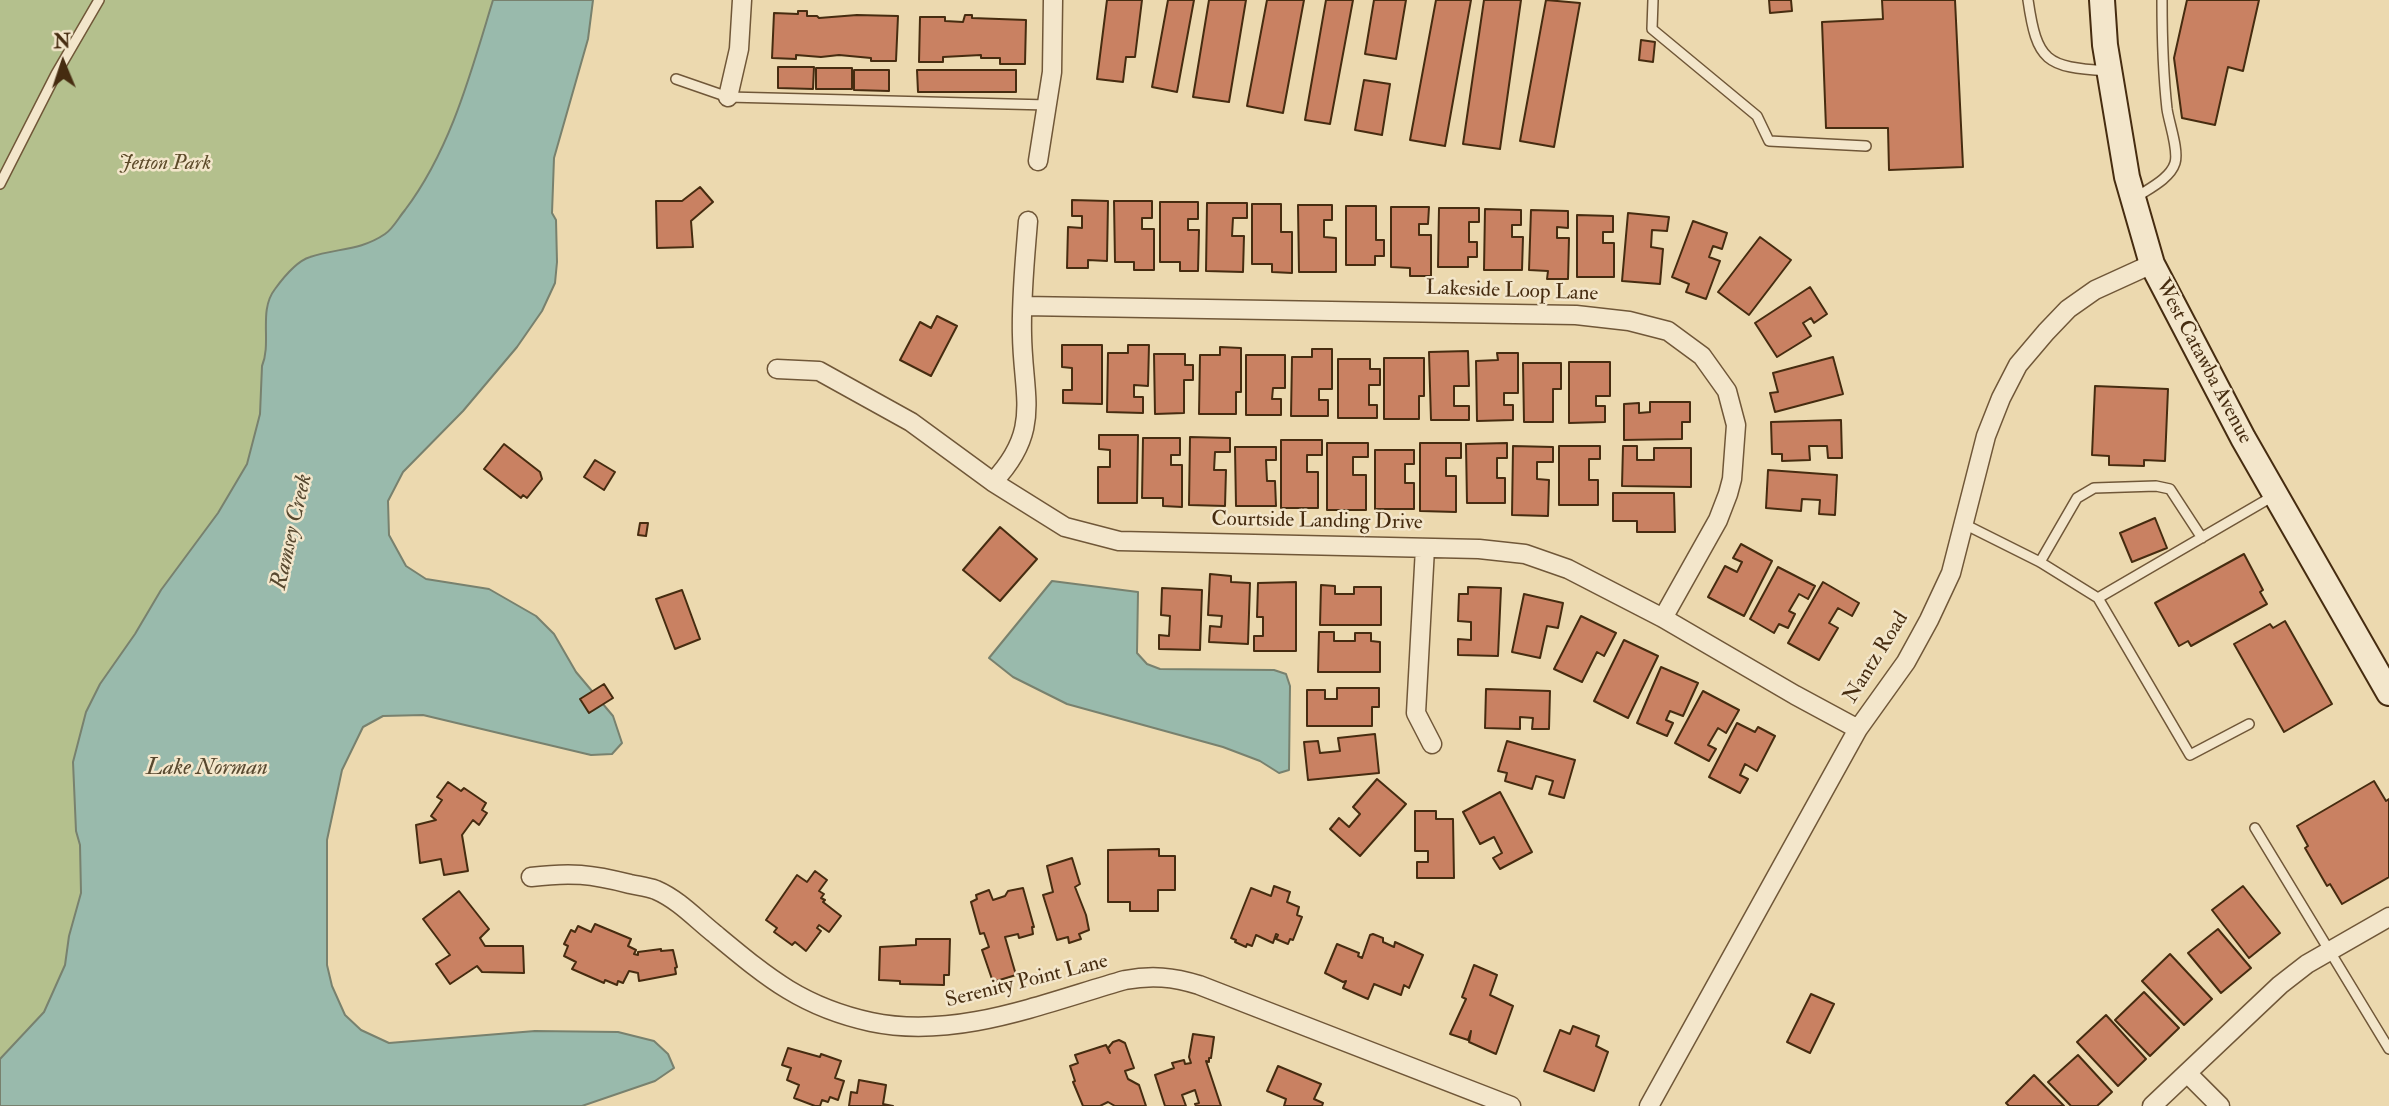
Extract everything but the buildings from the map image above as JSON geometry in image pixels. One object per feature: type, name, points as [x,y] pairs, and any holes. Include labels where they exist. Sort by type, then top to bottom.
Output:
[{"type":"main road","name":"West Catawba Avenue","points":[[2102,0],[2109,71],[2127,177],[2152,264],[2243,438],[2389,693]]},
{"type":"street","points":[[727,97],[739,48],[742,0]]},
{"type":"street","points":[[1038,161],[1052,72],[1053,0]]},
{"type":"street","points":[[993,482],[1010,464],[1021,443],[1028,408],[1022,336],[1028,221]]},
{"type":"street","name":"Nantz Road","points":[[1649,1106],[1858,729],[1906,662],[1929,620],[1951,573],[1986,436],[2018,365],[2068,310],[2095,290],[2152,264]]},
{"type":"street","name":"Lakeside Loop Lane","points":[[1023,306],[1576,315],[1629,321],[1668,331],[1702,356],[1721,382],[1727,391],[1736,425],[1732,479],[1724,508],[1663,618]]},
{"type":"street","name":"Courtside Landing Drive","points":[[777,369],[819,371],[911,422],[993,482],[1065,527],[1119,541],[1479,548],[1525,554],[1568,569],[1663,618],[1858,729]]},
{"type":"street","points":[[1425,548],[1416,713],[1432,744]]},
{"type":"street","name":"Serenity Point Lane","points":[[531,877],[588,873],[656,890],[682,905],[777,984],[805,1001],[873,1022],[933,1028],[967,1024],[1125,980],[1151,975],[1175,977],[1511,1106]]},
{"type":"street","points":[[2152,1106],[2280,985],[2331,950],[2389,917]]},
{"type":"street","points":[[2187,1073],[2220,1106]]},
{"type":"lane","points":[[0,184],[3,169],[99,0]]},
{"type":"lane","points":[[1653,0],[1652,29],[1757,116],[1769,141],[1866,146]]},
{"type":"lane","points":[[2028,0],[2032,29],[2042,52],[2053,63],[2072,68],[2109,71]]},
{"type":"lane","points":[[2134,199],[2166,177],[2175,164],[2162,50],[2162,0]]},
{"type":"lane","points":[[676,79],[727,97],[1048,105]]},
{"type":"lane","points":[[2040,562],[2077,498],[2094,488],[2156,486],[2170,489],[2202,538]]},
{"type":"lane","points":[[2098,598],[2275,494]]},
{"type":"lane","points":[[1964,524],[2040,562],[2098,598],[2190,755],[2249,724]]},
{"type":"lane","points":[[2255,828],[2389,1049]]},
{"type":"green space","name":"Jetton Park","points":[[0,0],[493,0],[447,137],[420,187],[396,222],[388,232],[371,243],[350,250],[307,257],[262,366],[260,414],[247,464],[218,513],[161,590],[135,634],[100,684],[86,712],[76,831],[80,845],[81,893],[69,936],[65,965],[44,1012],[0,1059]]},
{"type":"water","name":"Lake Norman","points":[[493,0],[593,0],[588,39],[554,158],[552,213],[556,220],[555,283],[542,311],[517,347],[463,411],[403,472],[388,501],[389,535],[406,566],[426,579],[489,589],[536,616],[554,634],[576,672],[613,716],[622,743],[612,754],[591,755],[423,715],[383,716],[363,727],[342,770],[327,840],[327,965],[332,986],[345,1015],[361,1030],[389,1043],[535,1031],[618,1032],[654,1041],[668,1054],[674,1068],[655,1081],[582,1106],[0,1106],[0,1059],[44,1012],[65,965],[69,936],[81,893],[73,762],[86,712],[100,684],[135,634],[161,590],[218,513],[247,464],[260,414],[266,317],[270,298],[286,275],[305,259],[367,244],[385,234],[396,223],[421,186],[447,136],[468,82]]},
{"type":"water","points":[[1052,581],[1138,592],[1137,653],[1147,664],[1160,669],[1274,670],[1286,674],[1290,686],[1289,770],[1279,773],[1260,761],[1223,747],[1067,704],[1013,677],[989,658]]},
{"type":"water label","name":"Ramsey Creek","points":[[293,532]]}]
